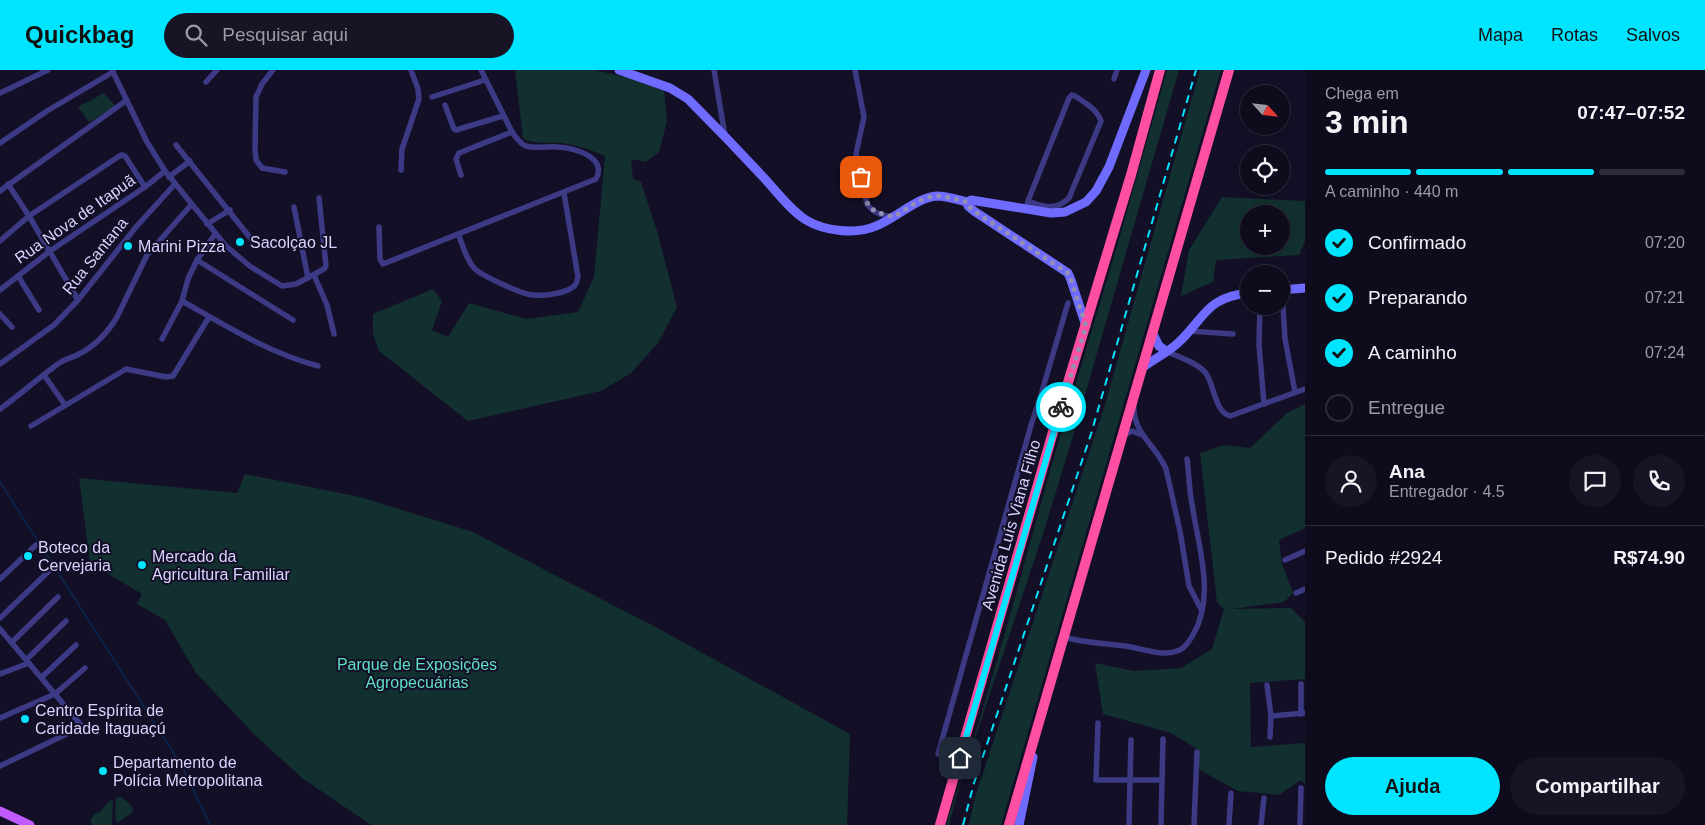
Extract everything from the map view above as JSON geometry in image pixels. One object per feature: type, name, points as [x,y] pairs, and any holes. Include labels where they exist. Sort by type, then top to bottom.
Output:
[{"type":"highway","name":"Avenida Luís Viana Filho","points":[[941,822],[1131,175],[1160,70]]},
{"type":"highway","points":[[1009,825],[1229,70]]},
{"type":"main road","points":[[619,70],[682,94],[725,136],[798,215],[817,226],[834,229],[865,230],[894,217],[921,200],[939,196],[967,202],[971,200],[1027,205],[1052,213],[1065,212],[1079,206],[1091,197],[1110,167],[1146,70]]},
{"type":"main road","points":[[967,202],[968,206],[974,211],[1068,273],[1086,326]]},
{"type":"main road","points":[[1290,289],[1305,288]]},
{"type":"main road","points":[[1142,368],[1177,344],[1203,312],[1213,304],[1224,298],[1240,295]]},
{"type":"main road","points":[[1153,334],[1158,346],[1166,351]]},
{"type":"main road","points":[[1020,825],[1040,718]]},
{"type":"main road","points":[[0,811],[30,825]]},
{"type":"main road","points":[[1023,812],[1024,825]]},
{"type":"street","points":[[0,93],[48,70]]},
{"type":"street","points":[[206,82],[217,70]]},
{"type":"street","points":[[273,70],[262,84],[256,97],[255,154],[258,164],[262,168],[285,172]]},
{"type":"street","points":[[402,170],[402,149],[420,95],[411,70]]},
{"type":"street","points":[[380,227],[380,259],[383,264],[596,179],[598,165],[595,160],[585,154],[565,148],[526,146],[518,140],[503,116],[481,70]]},
{"type":"street","points":[[714,70],[725,136]]},
{"type":"street","points":[[855,70],[864,117],[856,154],[867,204],[877,214],[894,217]]},
{"type":"street","points":[[1114,80],[1117,70]]},
{"type":"street","points":[[0,143],[47,111],[113,71],[147,142],[174,184],[215,234],[250,267],[277,284],[286,287],[296,284],[324,269],[326,264],[319,198]]},
{"type":"street","points":[[432,97],[485,80]]},
{"type":"street","points":[[0,98],[7,90]]},
{"type":"street","points":[[1072,95],[1075,96],[1091,106],[1099,115],[1101,121],[1069,198],[1047,208],[1027,205],[1069,98],[1072,95]]},
{"type":"street","points":[[78,300],[29,216],[3,187],[127,100]]},
{"type":"street","points":[[445,105],[456,130],[503,116]]},
{"type":"street","points":[[461,175],[456,158],[458,153],[512,132]]},
{"type":"street","points":[[176,145],[230,210],[252,240]]},
{"type":"street","points":[[0,241],[29,216],[121,155],[125,156],[145,187]]},
{"type":"street","points":[[170,177],[190,161]]},
{"type":"street","name":"Rua Nova de Itapuã","points":[[0,290],[50,251],[145,187],[165,171]]},
{"type":"street","name":"Rua Santana","points":[[0,364],[54,325],[78,300],[136,226],[174,184]]},
{"type":"street","points":[[458,234],[468,259],[475,269],[509,287],[531,295],[561,292],[573,288],[578,277],[564,193]]},
{"type":"street","points":[[0,409],[62,362],[91,347],[106,333],[117,317],[147,255],[191,205]]},
{"type":"street","points":[[294,206],[311,276],[326,305],[334,334]]},
{"type":"street","points":[[207,224],[230,210]]},
{"type":"street","points":[[162,338],[182,301],[188,279],[197,260],[215,234]]},
{"type":"street","points":[[197,260],[293,320]]},
{"type":"street","points":[[18,276],[39,310]]},
{"type":"street","points":[[938,754],[1032,422],[1067,306],[1077,297]]},
{"type":"street","points":[[182,301],[246,338],[292,359],[318,366]]},
{"type":"street","points":[[1260,315],[1259,345],[1264,404]]},
{"type":"street","points":[[1284,315],[1285,339],[1294,392]]},
{"type":"street","points":[[31,426],[126,369],[166,377],[172,376],[209,317]]},
{"type":"street","points":[[1,318],[12,326]]},
{"type":"street","points":[[1189,331],[1233,334]]},
{"type":"street","points":[[1166,351],[1207,375],[1224,414],[1233,416],[1305,389]]},
{"type":"street","points":[[44,375],[65,405]]},
{"type":"street","points":[[1136,391],[1134,414],[1142,435],[1166,469],[1180,532],[1189,586],[1201,609]]},
{"type":"street","points":[[1122,437],[1132,431],[1142,435]]},
{"type":"street","points":[[1064,637],[1084,642],[1160,652],[1177,652],[1183,648],[1192,636],[1198,624],[1205,592],[1191,502],[1187,459]]},
{"type":"street","points":[[0,579],[36,546]]},
{"type":"street","points":[[1285,560],[1305,552]]},
{"type":"street","points":[[0,618],[50,570]]},
{"type":"street","points":[[1296,593],[1305,589]]},
{"type":"street","points":[[12,642],[58,597]]},
{"type":"street","points":[[0,674],[28,661],[66,621]]},
{"type":"street","points":[[0,629],[81,723],[79,728],[0,766]]},
{"type":"street","points":[[42,677],[76,645]]},
{"type":"street","points":[[0,718],[55,694],[85,668]]},
{"type":"street","points":[[1271,716],[1303,713],[1301,684]]},
{"type":"street","points":[[1267,685],[1271,716],[1270,737]]},
{"type":"street","points":[[1098,723],[1096,780],[1162,780]]},
{"type":"street","points":[[1161,825],[1163,739]]},
{"type":"street","points":[[1129,825],[1131,740]]},
{"type":"street","points":[[1194,825],[1197,752]]},
{"type":"street","points":[[1300,825],[1301,788]]},
{"type":"street","points":[[1229,825],[1231,793]]},
{"type":"street","points":[[1261,825],[1264,798]]},
{"type":"green space","points":[[515,70],[595,70],[629,78],[664,91],[667,121],[659,152],[646,162],[631,159],[633,179],[641,182],[657,231],[677,307],[658,343],[631,373],[601,391],[468,421],[379,351],[373,334],[373,314],[433,289],[442,301],[432,330],[448,337],[469,303],[526,319],[578,312],[594,277],[605,156],[573,145],[537,142],[523,138]]},
{"type":"green space","points":[[1167,70],[1179,70],[1073,436],[1044,531],[959,787],[949,825],[946,825],[979,722]]},
{"type":"green space","points":[[1200,70],[1221,70],[1001,825],[969,825],[975,797],[1104,408]]},
{"type":"green space","points":[[104,93],[115,106],[89,122],[78,107]]},
{"type":"green space","points":[[1222,197],[1305,201],[1305,241],[1299,255],[1216,260],[1213,282],[1181,296],[1189,250]]},
{"type":"green space","points":[[1305,404],[1305,528],[1279,540],[1282,564],[1293,593],[1284,602],[1232,609],[1291,608],[1305,622],[1305,679],[1250,683],[1251,747],[1305,743],[1305,784],[1301,780],[1279,795],[1238,791],[1196,768],[1197,749],[1171,733],[1103,714],[1095,663],[1134,671],[1181,668],[1212,649],[1224,609],[1217,602],[1200,453],[1224,445],[1250,448],[1287,413]]},
{"type":"green space","name":"Parque de Exposições Agropecuárias","points":[[245,474],[360,497],[473,532],[650,624],[850,734],[847,825],[371,825],[302,778],[256,736],[196,673],[165,620],[137,604],[142,594],[90,563],[79,478],[237,493]]},
{"type":"green space","points":[[120,797],[127,801],[133,812],[117,823],[115,817],[116,798]]},
{"type":"green space","points":[[110,800],[113,801],[112,825],[93,825],[90,822],[94,814],[101,812]]},
{"type":"waterway","points":[[0,482],[182,766],[210,825]]},
{"type":"railway","points":[[963,825],[974,783],[1091,434],[1196,70]]},
{"type":"way so far","points":[[861,177],[867,204],[877,214],[894,217],[921,200],[931,197],[939,196],[967,202],[968,206],[974,211],[1068,273],[1086,326],[1061,407]]},
{"type":"place","name":"Sacolçao JL","points":[[240,242]]},
{"type":"place","name":"Marini Pizza","points":[[128,246]]},
{"type":"place","name":"Boteco da Cervejaria","points":[[28,556]]},
{"type":"place","name":"Mercado da Agricultura Familiar","points":[[142,565]]},
{"type":"place","name":"Centro Espírita de Caridade Itaguaçú","points":[[25,719]]},
{"type":"place","name":"Departamento de Polícia Metropolitana","points":[[103,771]]},
{"type":"route","points":[[960,758],[1061,407]]}]
